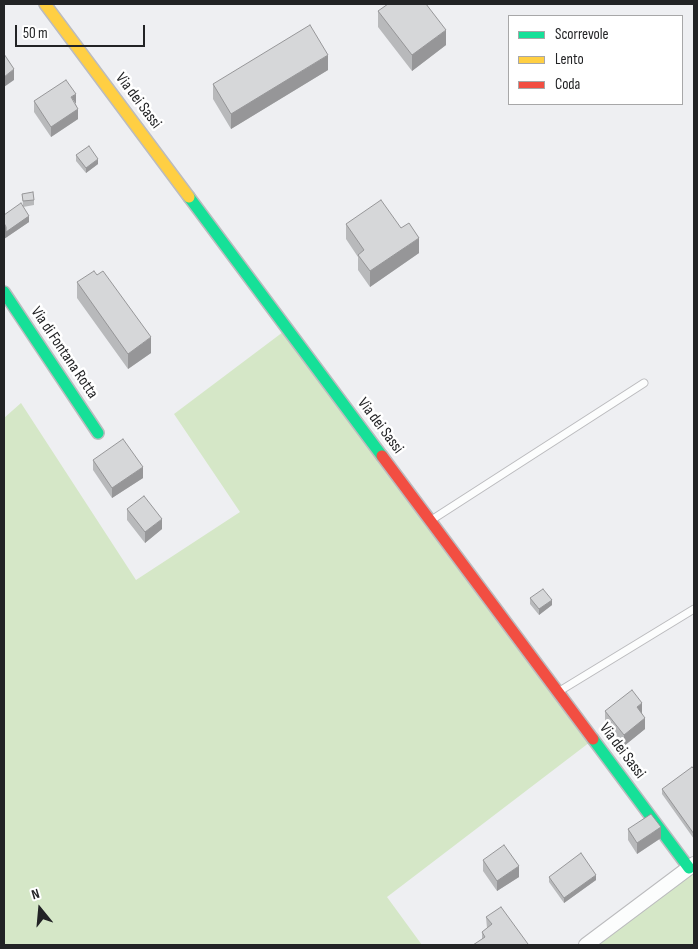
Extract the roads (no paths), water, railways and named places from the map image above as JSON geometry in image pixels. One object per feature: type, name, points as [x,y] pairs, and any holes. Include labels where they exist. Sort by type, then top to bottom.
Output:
[{"type":"street","name":"Via dei Sassi","points":[[44,4],[558,692],[692,866]]},
{"type":"street","name":"Via di Fontana Rotta","points":[[4,292],[98,433]]},
{"type":"street","points":[[586,945],[692,866]]},
{"type":"lane","points":[[430,521],[644,383]]},
{"type":"lane","points":[[558,692],[694,609]]}]
